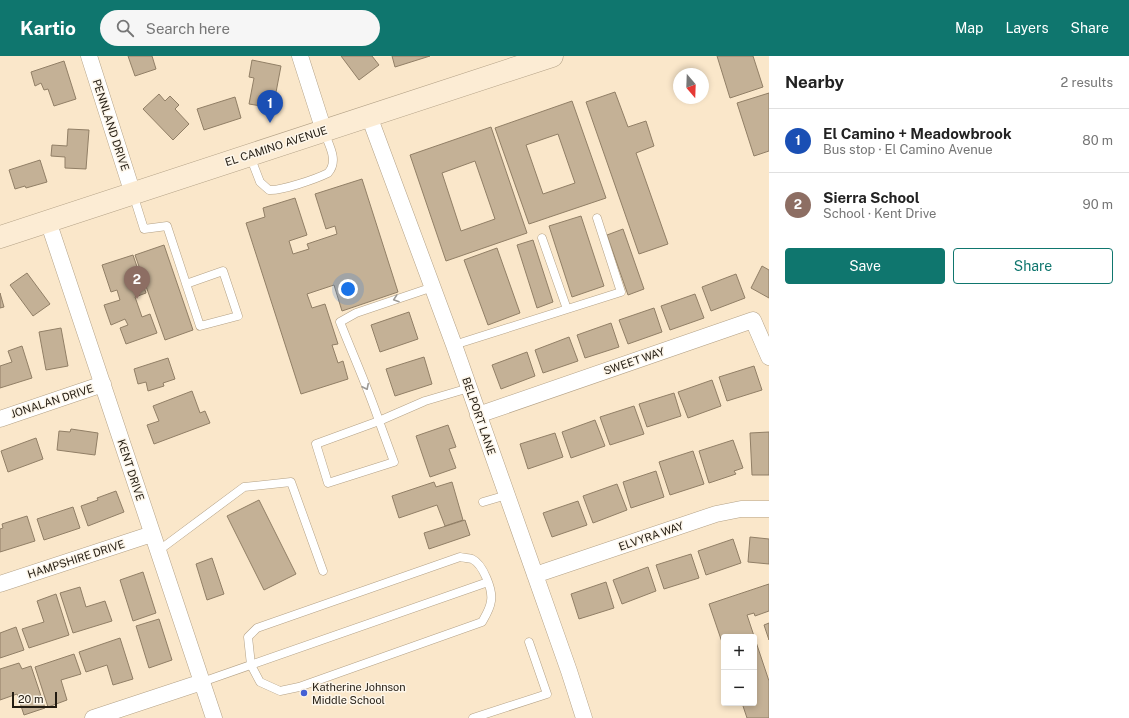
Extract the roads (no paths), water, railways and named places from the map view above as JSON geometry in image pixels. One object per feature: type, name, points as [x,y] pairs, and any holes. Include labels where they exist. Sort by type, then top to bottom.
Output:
[{"type":"main road","name":"EL CAMINO AVENUE","points":[[0,237],[369,116],[514,62],[552,56]]},
{"type":"street","name":"PENNLAND DRIVE","points":[[89,56],[133,194]]},
{"type":"street","points":[[300,56],[324,131]]},
{"type":"street","name":"BELPORT LANE","points":[[369,116],[454,344],[584,718]]},
{"type":"street","name":"KENT DRIVE","points":[[48,221],[214,718]]},
{"type":"street","name":"SWEET WAY","points":[[478,415],[753,320],[769,357]]},
{"type":"street","name":"JONALAN DRIVE","points":[[0,419],[103,384]]},
{"type":"street","name":"ELVYRA WAY","points":[[535,575],[716,514],[741,509],[769,509]]},
{"type":"street","name":"HAMPSHIRE DRIVE","points":[[0,584],[152,534]]},
{"type":"street","points":[[94,718],[202,682]]},
{"type":"lane","points":[[250,155],[260,182],[269,190],[280,189],[308,181],[328,173],[333,164],[333,155],[324,131]]},
{"type":"lane","points":[[133,194],[144,229],[167,226],[186,284],[200,326],[238,316],[224,271],[186,284]]},
{"type":"lane","points":[[454,344],[621,292],[597,218]]},
{"type":"lane","points":[[542,238],[567,309]]},
{"type":"lane","points":[[433,287],[356,313],[340,322],[370,395],[379,421],[394,462],[328,483],[316,444],[379,421],[425,401],[469,388]]},
{"type":"lane","points":[[158,551],[244,487],[291,482],[323,571]]},
{"type":"lane","points":[[483,502],[506,495]]},
{"type":"lane","points":[[460,557],[473,560],[482,567],[488,582],[492,600],[489,610],[482,622],[299,687],[280,691],[260,682],[251,665],[248,638],[257,628],[460,557]]},
{"type":"lane","points":[[202,682],[488,582]]},
{"type":"lane","points":[[474,718],[547,694],[529,642]]},
{"type":"place","name":"El Camino + Meadowbrook","points":[[270,123]]},
{"type":"place","name":"Sierra School","points":[[137,299]]},
{"type":"place","name":"Katherine Johnson Middle School","points":[[304,693]]}]
